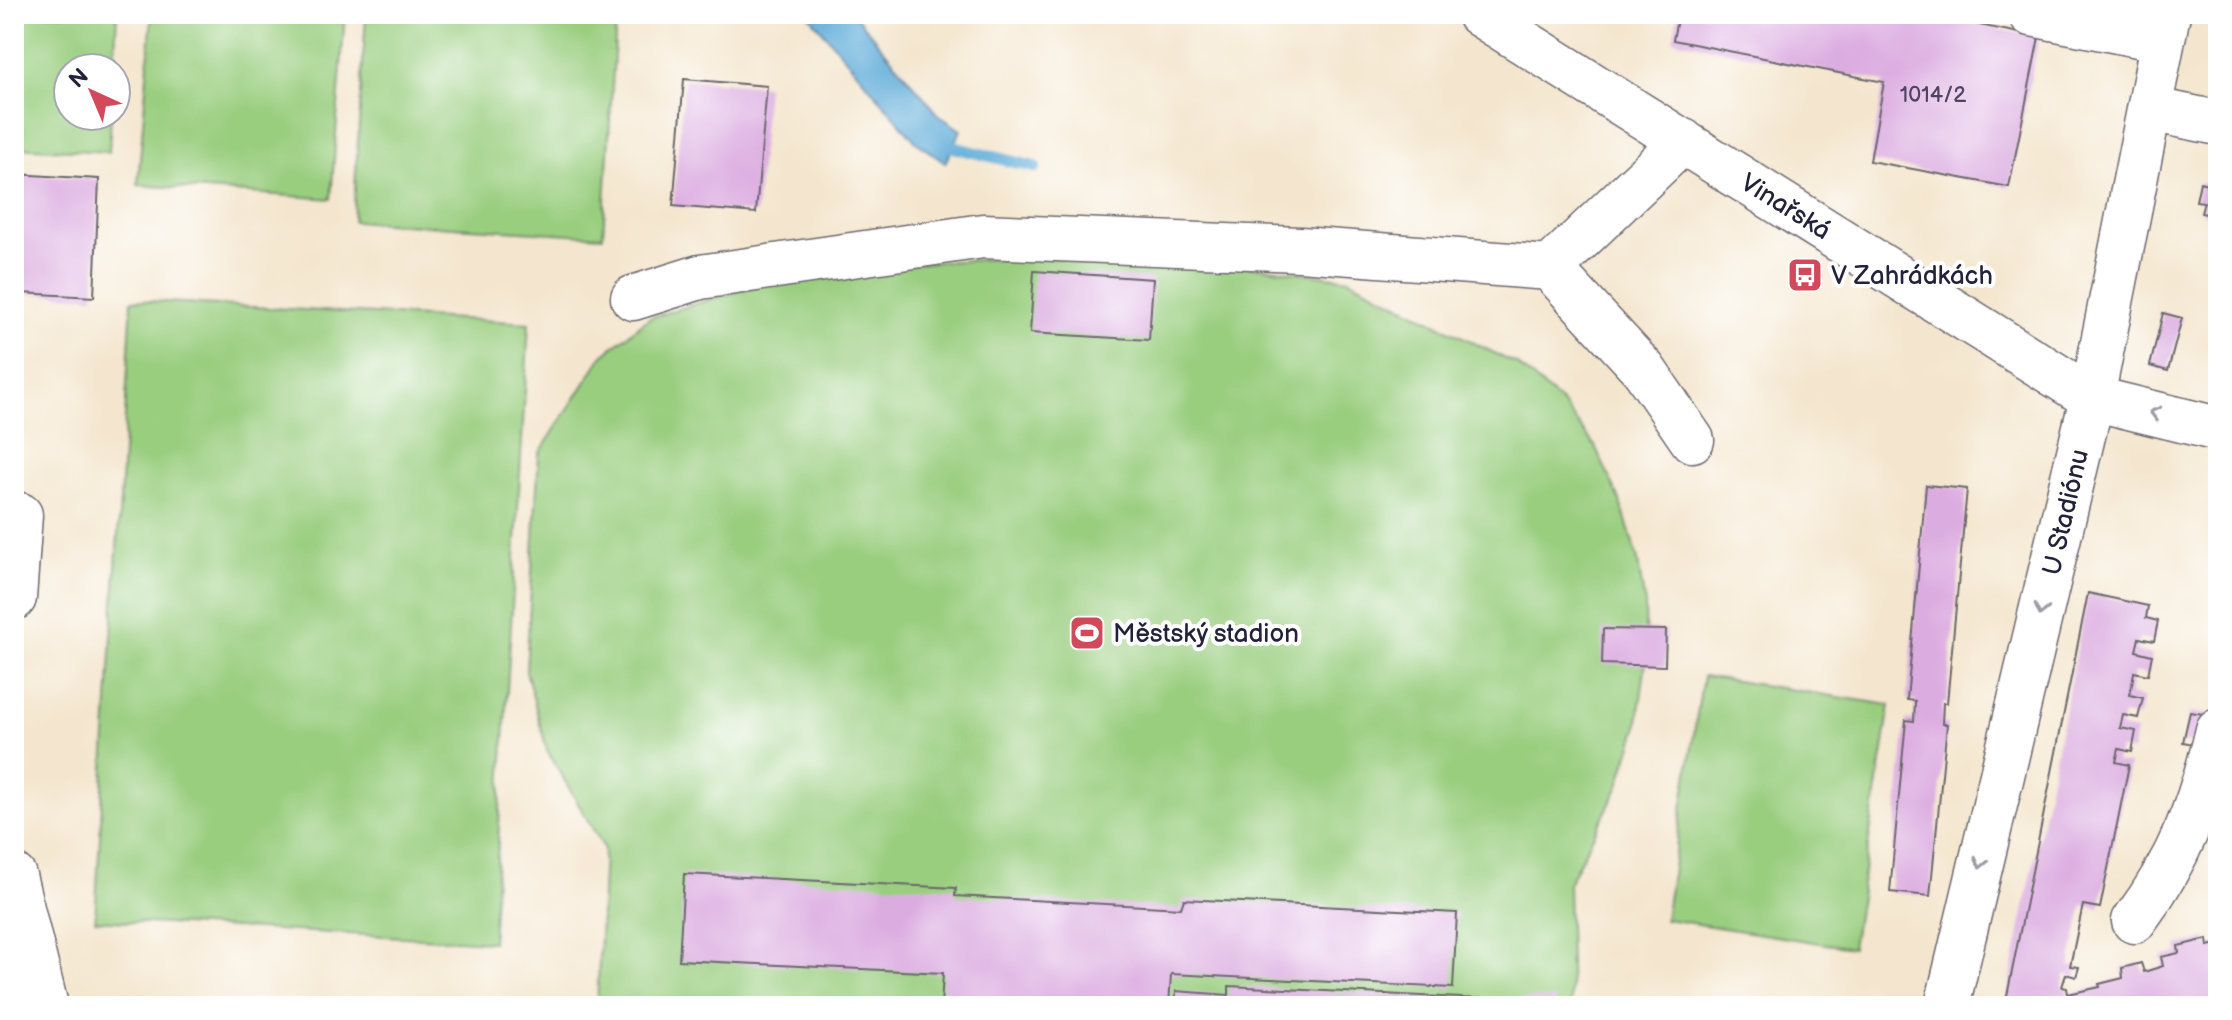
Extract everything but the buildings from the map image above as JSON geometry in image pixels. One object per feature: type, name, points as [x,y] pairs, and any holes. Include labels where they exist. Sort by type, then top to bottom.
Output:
[{"type":"street","name":"Vinařská","points":[[1479,14],[2092,398],[2218,429]]},
{"type":"street","points":[[2031,14],[2165,27]]},
{"type":"street","name":"U Stadiónu","points":[[1947,1006],[2092,398],[2165,27]]},
{"type":"street","points":[[2149,109],[2218,123]]},
{"type":"street","points":[[1550,268],[1683,141]]},
{"type":"street","points":[[633,298],[700,277],[983,236],[1300,249],[1550,268],[1644,370],[1692,440]]},
{"type":"street","points":[[14,515],[20,515],[14,598]]},
{"type":"street","points":[[2134,921],[2166,877],[2204,788],[2218,730]]},
{"type":"street","points":[[14,876],[46,1006]]},
{"type":"green space","points":[[14,14],[117,14],[115,52],[52,52],[52,132],[110,132],[109,152],[14,147]]},
{"type":"green space","points":[[152,14],[345,14],[331,199],[138,185]]},
{"type":"green space","points":[[366,14],[492,14],[616,21],[603,236],[353,221]]},
{"type":"green space","name":"Městský stadion","points":[[1036,257],[1261,267],[1349,279],[1516,364],[1560,401],[1595,446],[1619,498],[1637,556],[1645,605],[1646,661],[1637,729],[1618,788],[1568,884],[1571,1006],[597,1006],[604,848],[547,750],[526,671],[539,454],[603,355],[649,318],[768,282],[919,263]]},
{"type":"green space","points":[[132,300],[529,323],[492,942],[95,920]]},
{"type":"green space","points":[[1703,676],[1890,705],[1852,948],[1665,919]]},
{"type":"water","points":[[808,14],[854,14],[940,116],[961,130],[945,163],[916,142]]},
{"type":"waterway","points":[[943,135],[953,147],[1035,167]]},
{"type":"place","name":"V Zahrádkách","points":[[1805,275]]},
{"type":"place","name":"Městský stadion","points":[[1087,633]]}]
